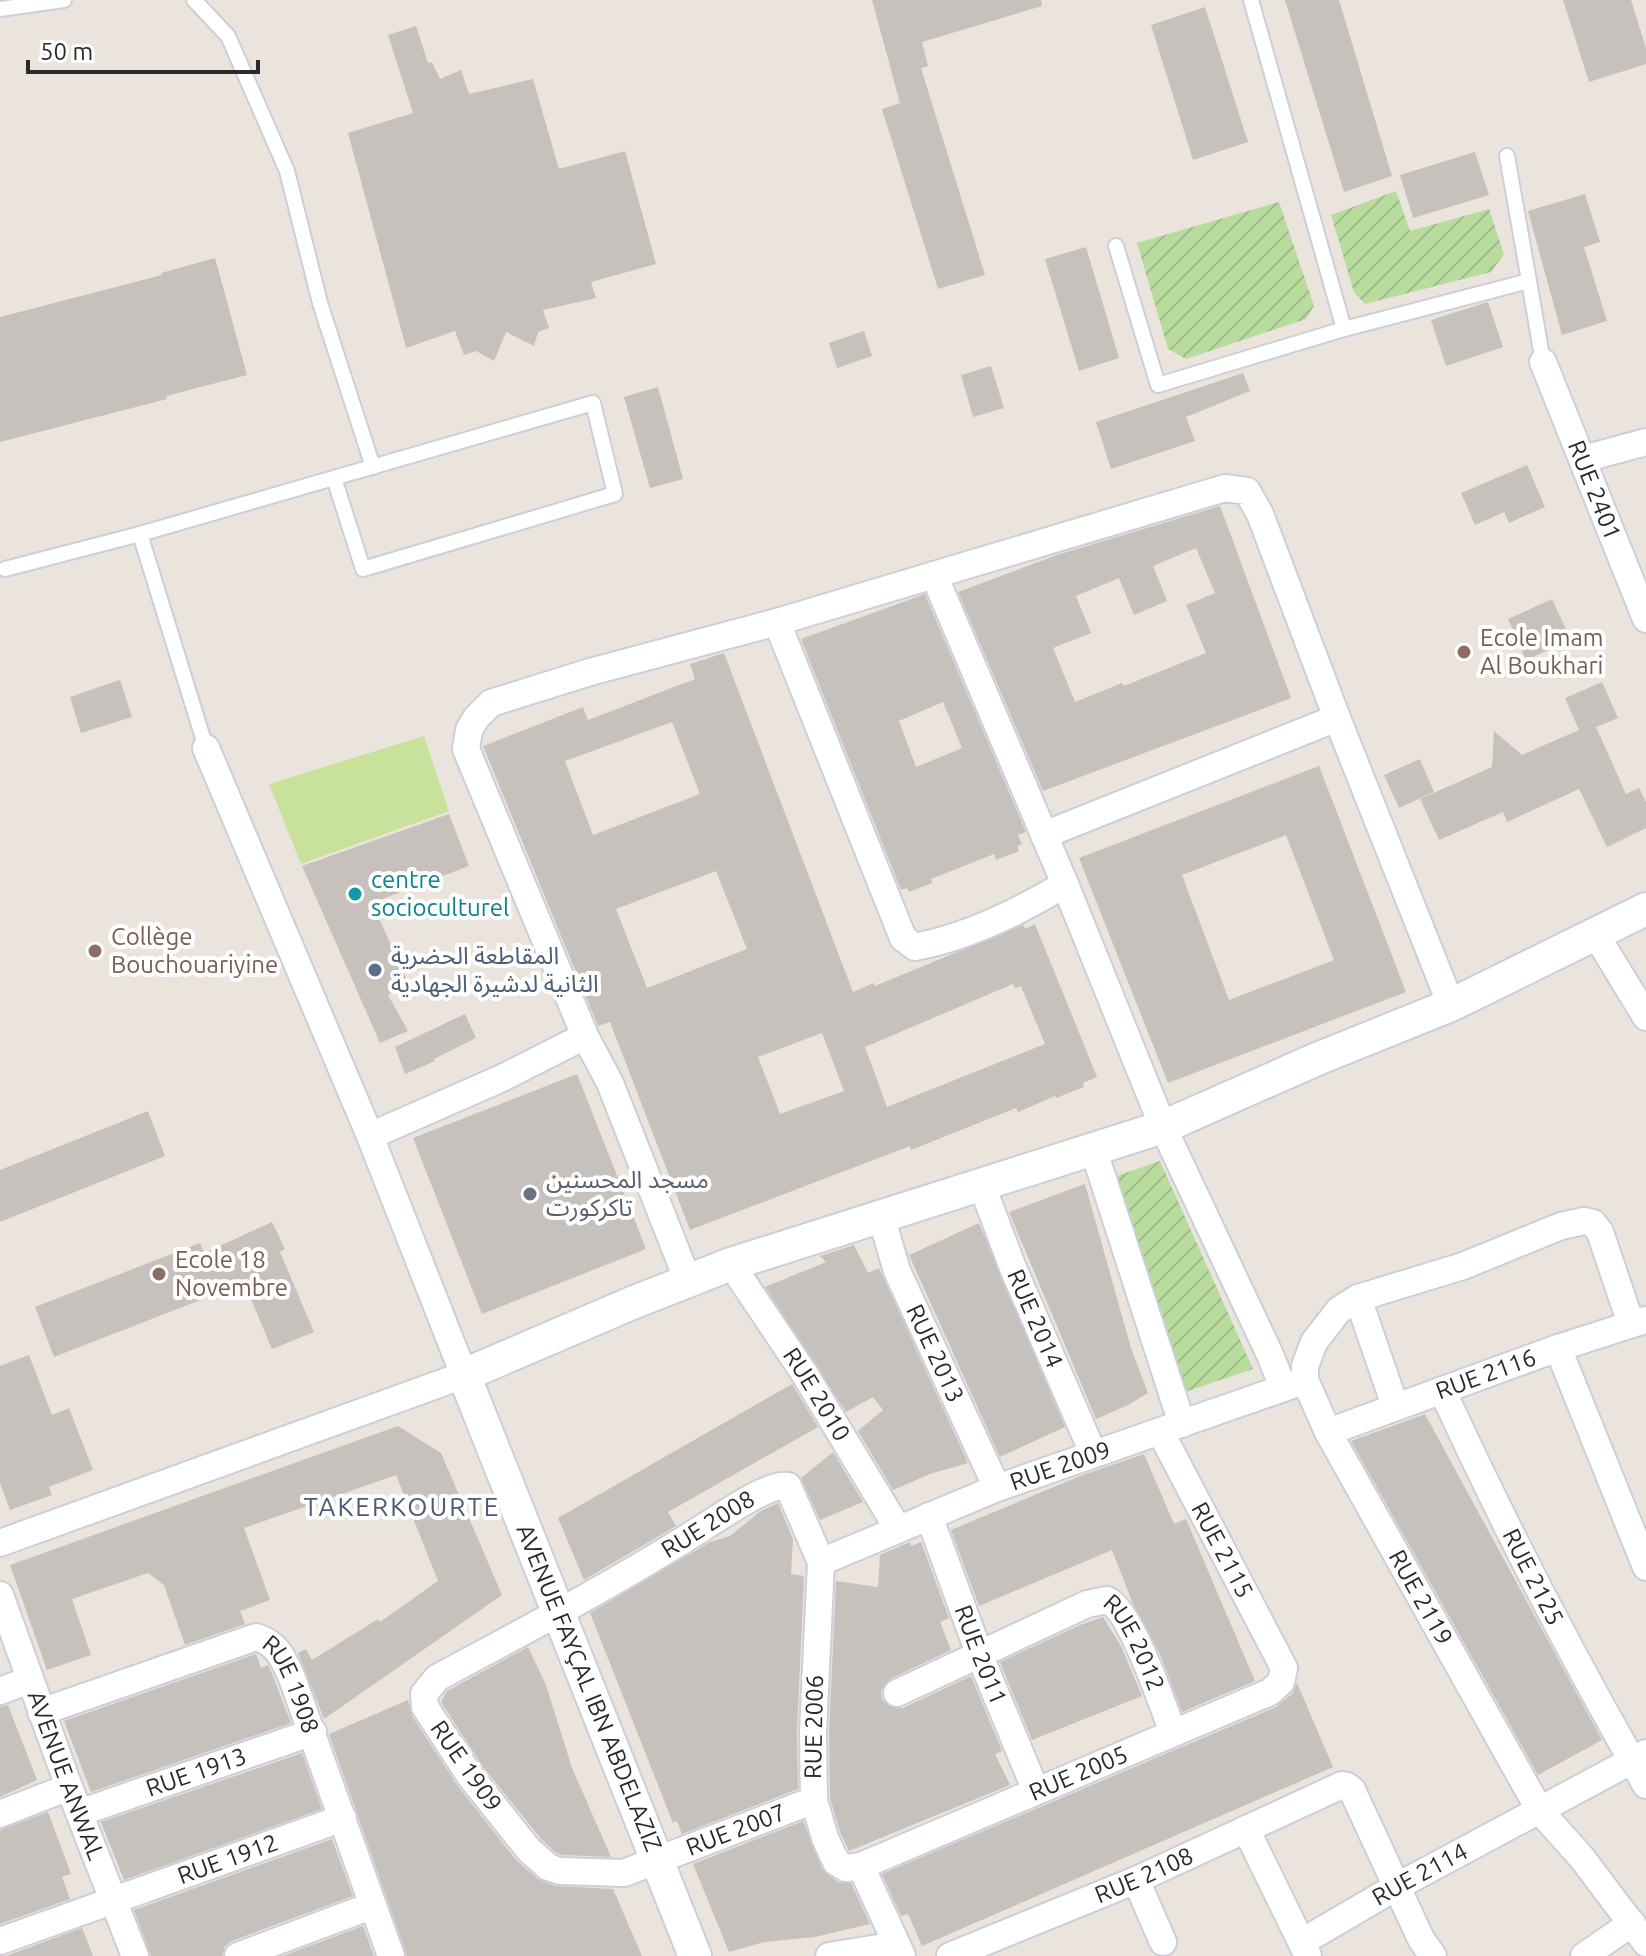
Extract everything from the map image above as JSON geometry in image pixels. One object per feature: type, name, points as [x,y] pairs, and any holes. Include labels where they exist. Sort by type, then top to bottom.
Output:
[{"type":"street","name":"RUE 2401","points":[[1543,362],[1646,619]]},
{"type":"street","points":[[1583,459],[1646,442]]},
{"type":"street","points":[[688,1281],[610,1083],[585,1036],[466,749],[469,730],[491,703],[590,672],[777,622],[1225,488],[1247,491],[1260,514],[1451,1005]]},
{"type":"street","name":"RUE 2119","points":[[934,575],[1065,884],[1163,1127],[1271,1357],[1328,1432],[1540,1811],[1582,1858],[1639,1933]]},
{"type":"street","points":[[777,622],[903,938],[915,947],[935,943],[1032,904],[1065,884]]},
{"type":"street","points":[[1044,835],[1337,718]]},
{"type":"street","points":[[206,748],[370,1136],[464,1375]]},
{"type":"street","points":[[0,1543],[464,1375],[731,1264],[1163,1127],[1317,1059],[1451,1005],[1646,909]]},
{"type":"street","points":[[1596,935],[1646,1017]]},
{"type":"street","points":[[370,1136],[500,1079],[585,1036]]},
{"type":"street","name":"RUE 2115","points":[[1093,1148],[1171,1427],[1284,1668]]},
{"type":"street","name":"RUE 2014","points":[[981,1183],[1013,1268],[1093,1453]]},
{"type":"street","name":"RUE 2013","points":[[881,1216],[897,1271],[997,1488]]},
{"type":"street","points":[[1294,1384],[1314,1342],[1339,1310],[1358,1298],[1463,1266],[1533,1235],[1584,1221],[1593,1223],[1600,1232],[1639,1322]]},
{"type":"street","name":"RUE 2010","points":[[731,1264],[804,1373],[898,1529]]},
{"type":"street","points":[[1358,1298],[1395,1406]]},
{"type":"street","name":"RUE 2116","points":[[1328,1432],[1558,1348],[1639,1322]]},
{"type":"street","points":[[1558,1348],[1643,1552]]},
{"type":"street","name":"AVENUE FAYÇAL IBN ABDELAZIZ","points":[[464,1375],[695,1956]]},
{"type":"street","name":"RUE 2009","points":[[821,1562],[997,1488],[1294,1384]]},
{"type":"street","name":"RUE 2125","points":[[1442,1390],[1502,1521],[1596,1700],[1639,1757],[1646,1785]]},
{"type":"street","name":"RUE 2008","points":[[559,1613],[737,1506],[777,1486],[784,1485],[791,1490],[821,1562]]},
{"type":"street","name":"RUE 2011","points":[[929,1516],[980,1656],[1036,1791]]},
{"type":"street","name":"RUE 2006","points":[[821,1562],[813,1732],[814,1800],[836,1862],[846,1868],[861,1866]]},
{"type":"street","name":"AVENUE ANWAL","points":[[0,1595],[69,1787],[135,1956]]},
{"type":"street","name":"RUE 2012","points":[[980,1656],[1087,1604],[1107,1600],[1120,1609],[1152,1676],[1173,1733]]},
{"type":"street","name":"RUE 1909","points":[[559,1613],[437,1678],[424,1694],[425,1707],[470,1776],[529,1850],[548,1867],[575,1873],[624,1873],[659,1860]]},
{"type":"street","name":"RUE 1908","points":[[41,1712],[256,1637],[268,1641],[281,1653],[313,1732],[371,1906],[391,1956]]},
{"type":"street","points":[[897,1693],[980,1656]]},
{"type":"street","name":"RUE 2005","points":[[861,1866],[1270,1692],[1281,1682],[1284,1668]]},
{"type":"street","points":[[0,1691],[29,1680]]},
{"type":"street","name":"RUE 1913","points":[[79,1813],[313,1732]]},
{"type":"street","name":"RUE 2114","points":[[1305,1949],[1396,1887],[1639,1757]]},
{"type":"street","name":"RUE 2108","points":[[950,1956],[1136,1880],[1335,1788],[1347,1786],[1352,1790],[1396,1887]]},
{"type":"street","points":[[0,1814],[69,1787]]},
{"type":"street","name":"RUE 2007","points":[[659,1860],[814,1800]]},
{"type":"street","name":"RUE 1912","points":[[0,1941],[343,1818]]},
{"type":"street","points":[[1246,1829],[1305,1949]]},
{"type":"street","points":[[829,1956],[899,1950],[861,1866]]},
{"type":"street","points":[[1136,1880],[1163,1942]]},
{"type":"street","points":[[1396,1887],[1421,1939],[1433,1956]]},
{"type":"street","points":[[238,1956],[371,1906]]},
{"type":"street","points":[[1584,1956],[1639,1933]]},
{"type":"lane","points":[[0,9],[64,0]]},
{"type":"lane","points":[[194,0],[228,36],[287,171],[320,303],[373,467]]},
{"type":"lane","points":[[1251,0],[1344,329]]},
{"type":"lane","points":[[1507,156],[1543,362]]},
{"type":"lane","points":[[1116,246],[1158,385],[1344,329],[1529,281]]},
{"type":"lane","points":[[5,569],[140,534],[593,403],[615,494],[363,569],[334,478]]},
{"type":"lane","points":[[140,534],[206,748]]},
{"type":"green space","points":[[1396,191],[1410,231],[1489,209],[1504,254],[1491,272],[1365,304],[1354,292],[1331,215]]},
{"type":"green space","points":[[1279,202],[1314,306],[1306,319],[1186,359],[1168,349],[1137,243]]},
{"type":"green space","points":[[424,736],[449,811],[301,864],[269,784]]},
{"type":"green space","points":[[1160,1161],[1253,1369],[1182,1393],[1114,1177]]},
{"type":"building","points":[[872,0],[1041,0],[1042,6],[922,42],[928,66],[921,68],[985,275],[938,289],[882,109],[900,103]]},
{"type":"building","points":[[1285,0],[1339,0],[1392,176],[1344,192]]},
{"type":"building","points":[[1563,0],[1631,0],[1646,48],[1646,64],[1589,82]]},
{"type":"building","points":[[1205,7],[1248,142],[1193,160],[1151,25]]},
{"type":"building","points":[[416,26],[428,63],[432,62],[440,79],[461,70],[469,94],[533,79],[559,169],[625,151],[656,264],[591,282],[596,298],[543,310],[549,328],[538,332],[534,346],[506,332],[494,361],[476,351],[464,355],[455,331],[406,348],[348,133],[413,113],[388,35]]},
{"type":"building","points":[[1475,152],[1489,195],[1413,218],[1400,175]]},
{"type":"building","points":[[1585,194],[1600,242],[1584,247],[1607,321],[1562,335],[1528,211]]},
{"type":"building","points":[[1086,247],[1119,358],[1079,371],[1045,259]]},
{"type":"building","points":[[215,258],[247,375],[0,442],[0,317]]},
{"type":"building","points":[[1488,302],[1503,347],[1446,366],[1431,320]]},
{"type":"building","points":[[864,331],[872,356],[837,368],[829,343]]},
{"type":"building","points":[[991,366],[1004,408],[973,417],[961,375]]},
{"type":"building","points":[[1243,373],[1250,391],[1186,417],[1195,441],[1111,469],[1096,422]]},
{"type":"building","points":[[658,387],[683,479],[650,488],[624,397]]},
{"type":"building","points":[[1527,465],[1545,507],[1509,523],[1504,512],[1475,525],[1461,493]]},
{"type":"building","points":[[1220,506],[1291,698],[1043,791],[958,592],[1057,555]],"holes":[[[1196,548],[1215,593],[1186,605],[1206,653],[1075,702],[1053,648],[1091,633],[1076,596],[1119,578],[1134,615],[1167,601],[1153,566]]]},
{"type":"building","points":[[925,594],[1026,832],[1018,835],[1022,844],[1017,846],[1019,851],[996,860],[994,854],[931,879],[932,883],[909,892],[907,888],[901,890],[801,639]],"holes":[[[943,702],[962,748],[916,767],[899,721]]]},
{"type":"building","points":[[1552,599],[1571,640],[1526,660],[1508,619]]},
{"type":"building","points":[[724,653],[853,992],[874,983],[875,986],[1023,925],[1025,929],[1035,924],[1097,1077],[1083,1083],[1084,1087],[1056,1098],[1018,1112],[1016,1108],[911,1150],[910,1146],[690,1230],[610,1022],[598,1026],[483,746],[583,707],[588,720],[695,679],[690,664]],"holes":[[[672,722],[700,794],[593,835],[565,761]],[[716,871],[747,949],[647,988],[616,909]],[[1013,984],[1015,988],[1021,986],[1045,1044],[887,1107],[865,1047]],[[822,1033],[844,1091],[780,1114],[758,1057]]]},
{"type":"building","points":[[120,680],[132,717],[81,733],[70,697]]},
{"type":"building","points":[[1602,682],[1618,718],[1596,727],[1626,794],[1639,788],[1646,802],[1646,828],[1607,847],[1579,789],[1507,822],[1503,812],[1439,840],[1420,799],[1492,767],[1494,731],[1522,755],[1579,730],[1565,698]]},
{"type":"building","points":[[1420,759],[1434,792],[1399,808],[1384,775]]},
{"type":"building","points":[[1319,766],[1406,992],[1168,1083],[1079,858]],"holes":[[[1286,835],[1334,960],[1229,1000],[1182,875]]]},
{"type":"building","name":"centre socioculturel","points":[[449,814],[469,866],[372,903],[409,984],[388,995],[408,1031],[380,1043],[302,866]]},
{"type":"building","points":[[465,1014],[476,1038],[405,1074],[395,1047]]},
{"type":"building","name":"مسجد المحسنين تاكركورت","points":[[577,1074],[646,1249],[482,1314],[413,1138]]},
{"type":"building","points":[[148,1111],[165,1156],[0,1222],[0,1170]]},
{"type":"building","points":[[1085,1184],[1131,1348],[1148,1393],[1096,1419],[1009,1212]]},
{"type":"building","points":[[272,1222],[285,1249],[280,1252],[314,1332],[272,1349],[244,1283],[54,1357],[35,1307],[200,1243],[204,1253]]},
{"type":"building","points":[[979,1223],[1065,1427],[1000,1457],[909,1255]]},
{"type":"building","points":[[854,1245],[868,1273],[879,1268],[968,1463],[930,1474],[893,1490],[858,1431],[883,1410],[873,1397],[846,1412],[765,1287],[826,1262],[820,1256]]},
{"type":"building","points":[[29,1355],[52,1415],[69,1408],[93,1470],[49,1487],[52,1495],[10,1510],[0,1483],[0,1366]]},
{"type":"building","points":[[792,1384],[818,1427],[668,1512],[676,1526],[584,1580],[558,1518]]},
{"type":"building","points":[[1425,1414],[1602,1740],[1538,1775],[1351,1441]]},
{"type":"building","points":[[398,1426],[441,1453],[502,1595],[324,1719],[298,1653],[306,1649],[312,1660],[378,1619],[380,1622],[438,1581],[396,1475],[244,1528],[270,1600],[240,1611],[245,1624],[185,1645],[164,1585],[148,1573],[72,1599],[91,1655],[47,1670],[10,1565]]},
{"type":"building","points":[[833,1452],[863,1502],[820,1520],[801,1478]]},
{"type":"building","points":[[1144,1454],[1174,1524],[1186,1519],[1255,1681],[1182,1712],[1160,1654],[1133,1604],[1112,1550],[979,1606],[951,1530],[1080,1476]]},
{"type":"building","points":[[778,1503],[793,1539],[791,1574],[804,1576],[797,1731],[798,1789],[682,1834],[677,1821],[673,1823],[590,1613],[710,1542],[730,1536],[761,1511]]},
{"type":"building","points":[[910,1542],[911,1546],[921,1542],[949,1618],[940,1622],[951,1650],[890,1679],[881,1691],[882,1699],[889,1706],[903,1708],[971,1676],[1002,1751],[995,1754],[1010,1785],[849,1851],[830,1798],[829,1732],[836,1581],[878,1587],[880,1555]]},
{"type":"building","points":[[1103,1617],[1121,1646],[1142,1696],[1032,1740],[1000,1662]]},
{"type":"building","points":[[528,1647],[546,1685],[572,1768],[611,1857],[556,1853],[483,1767],[441,1702],[447,1691]]},
{"type":"building","points":[[256,1654],[261,1668],[268,1665],[291,1723],[91,1792],[64,1721]]},
{"type":"building","points":[[1297,1683],[1333,1767],[922,1946],[908,1914],[901,1916],[882,1874],[1276,1707],[1292,1694]]},
{"type":"building","points":[[408,1700],[412,1716],[457,1785],[516,1860],[538,1879],[555,1886],[613,1889],[642,1956],[407,1956],[329,1734]]},
{"type":"building","points":[[8,1705],[37,1780],[0,1797],[0,1707]]},
{"type":"building","points":[[302,1753],[322,1809],[124,1880],[101,1822]]},
{"type":"building","points":[[48,1812],[71,1874],[62,1877],[70,1899],[0,1924],[0,1830]]},
{"type":"building","points":[[803,1821],[822,1869],[838,1882],[851,1883],[870,1924],[815,1937],[764,1942],[729,1952],[693,1864]]},
{"type":"building","points":[[332,1839],[353,1896],[232,1941],[225,1946],[222,1956],[151,1956],[134,1910]]},
{"type":"building","points":[[363,1926],[374,1956],[283,1956]]},
{"type":"building","points":[[82,1928],[93,1956],[6,1956]]},
{"type":"place","name":"Ecole Imam Al Boukhari","points":[[1464,652]]},
{"type":"place","name":"centre socioculturel","points":[[355,894]]},
{"type":"place","name":"Collège Bouchouariyine","points":[[95,951]]},
{"type":"place","name":"المقاطعة الحضرية الثانية لدشيرة الجهادية","points":[[375,970]]},
{"type":"place","name":"مسجد المحسنين تاكركورت","points":[[530,1194]]},
{"type":"place","name":"Ecole 18 Novembre","points":[[159,1274]]},
{"type":"district","name":"TAKERKOURTE","points":[[402,1507]]}]
